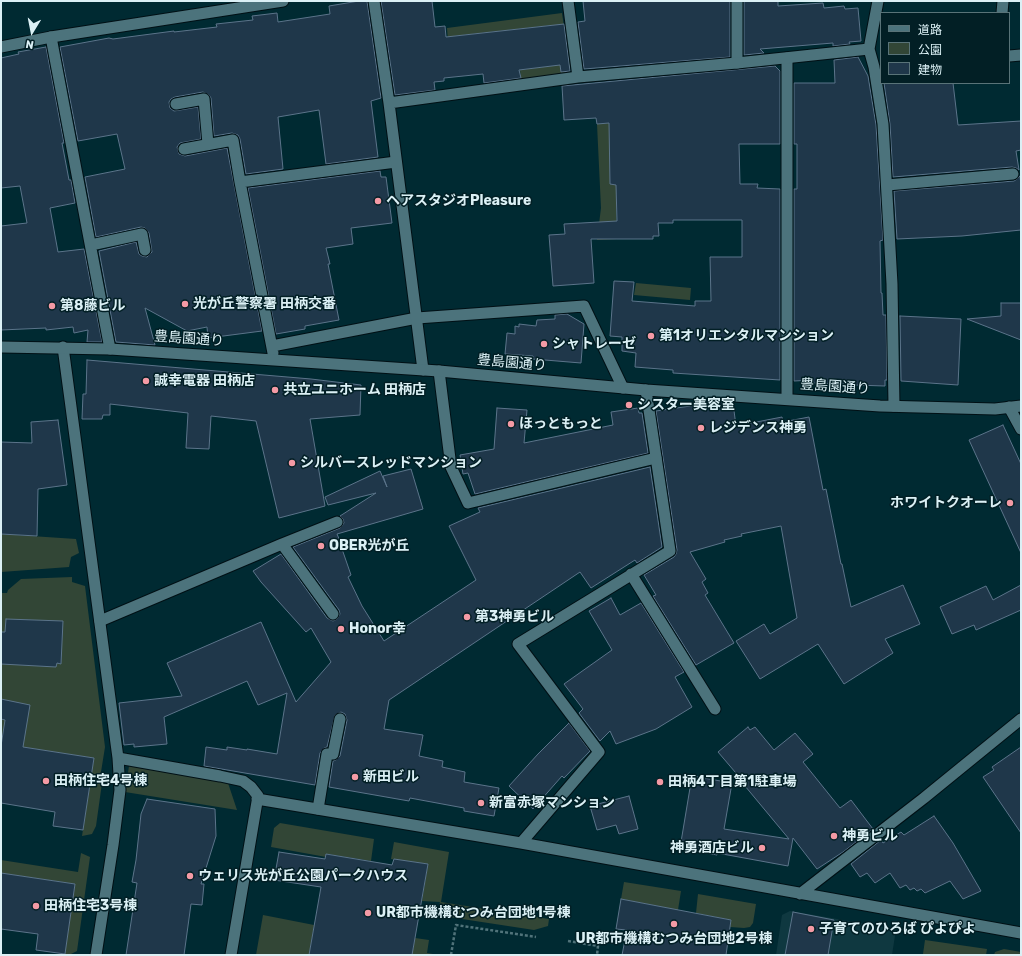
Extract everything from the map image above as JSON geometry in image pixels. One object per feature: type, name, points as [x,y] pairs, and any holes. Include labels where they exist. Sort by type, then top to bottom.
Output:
[{"type":"street","points":[[1,47],[51,37],[267,2],[283,1]]},
{"type":"street","points":[[374,1],[389,103],[423,370]]},
{"type":"street","points":[[568,1],[578,77]]},
{"type":"street","points":[[737,1],[737,63]]},
{"type":"street","points":[[878,1],[869,49],[874,67],[883,124],[892,284],[894,406]]},
{"type":"street","points":[[1002,12],[1003,1]]},
{"type":"street","points":[[51,37],[110,349]]},
{"type":"street","points":[[389,103],[578,77],[737,63],[869,49]]},
{"type":"street","points":[[1010,56],[1021,55]]},
{"type":"street","points":[[787,58],[787,399]]},
{"type":"street","points":[[176,104],[204,100],[208,144]]},
{"type":"street","points":[[184,149],[233,140],[274,360]]},
{"type":"street","points":[[240,182],[396,162]]},
{"type":"street","points":[[887,186],[1013,174]]},
{"type":"street","points":[[90,245],[142,234],[145,250]]},
{"type":"street","points":[[272,346],[417,318],[584,306],[623,388]]},
{"type":"street","name":"豊島園通り","points":[[1,347],[110,349],[439,371],[646,390],[894,406],[995,409],[1021,406]]},
{"type":"street","points":[[63,347],[118,758],[120,790],[96,955]]},
{"type":"street","points":[[439,371],[451,467],[468,503],[656,458]]},
{"type":"street","points":[[520,843],[599,752],[518,644],[670,551],[646,390]]},
{"type":"street","points":[[1009,407],[1021,429]]},
{"type":"street","points":[[100,621],[337,522]]},
{"type":"street","points":[[282,544],[333,614]]},
{"type":"street","points":[[631,574],[715,709]]},
{"type":"street","points":[[318,809],[327,754],[333,754],[340,719]]},
{"type":"street","points":[[800,894],[924,798],[1021,720]]},
{"type":"street","points":[[118,758],[243,781],[251,787],[258,796],[231,955]]},
{"type":"street","points":[[257,799],[520,843],[1021,933]]},
{"type":"path","points":[[451,955],[456,925],[536,937]]},
{"type":"path","points":[[568,941],[598,946],[597,955]]},
{"type":"shaded area","points":[[790,911],[896,929],[892,955],[776,955],[782,915]]},
{"type":"green space","points":[[562,13],[570,68],[565,74],[521,79],[520,70],[558,65],[553,25],[454,36],[448,42],[447,28]]},
{"type":"green space","points":[[641,120],[610,139],[610,184],[620,185],[616,195],[617,239],[597,240],[601,208],[597,124]]},
{"type":"green space","points":[[636,283],[691,288],[690,300],[634,295]]},
{"type":"green space","points":[[1,534],[76,539],[79,553],[71,557],[69,567],[1,572]]},
{"type":"green space","points":[[72,577],[72,582],[85,586],[105,747],[96,826],[92,834],[82,836],[94,758],[2,744],[1,746],[1,593],[7,593],[8,590],[21,579]]},
{"type":"green space","points":[[129,766],[228,783],[237,810],[125,792]]},
{"type":"green space","points":[[280,823],[374,839],[371,861],[327,854],[326,857],[271,847],[274,828]]},
{"type":"green space","points":[[394,842],[449,852],[441,902],[549,919],[548,926],[534,930],[436,915],[440,902],[422,901],[428,864],[391,859]]},
{"type":"green space","points":[[81,853],[90,857],[77,951],[64,955],[75,884],[1,873],[1,860],[78,872]]},
{"type":"green space","points":[[624,882],[681,891],[678,910],[621,899]]},
{"type":"green space","points":[[698,894],[756,904],[753,923],[750,927],[730,927],[731,920],[696,913]]},
{"type":"green space","points":[[263,915],[314,925],[309,955],[256,955]]},
{"type":"green space","points":[[415,938],[429,940],[427,953],[434,955],[412,955]]},
{"type":"green space","points":[[925,940],[987,949],[986,955],[923,954]]},
{"type":"green space","points":[[1004,949],[1021,952],[1021,955],[994,955],[995,952]]},
{"type":"building","points":[[367,1],[381,98],[371,101],[378,157],[326,164],[319,110],[278,117],[283,169],[246,174],[238,135],[232,133],[214,136],[211,98],[209,95],[203,92],[175,97],[169,102],[170,108],[174,111],[198,107],[201,139],[180,143],[177,147],[179,154],[185,156],[227,148],[262,331],[208,338],[207,327],[187,331],[145,308],[155,345],[116,342],[99,251],[136,242],[139,254],[147,257],[152,252],[149,233],[145,228],[141,227],[96,237],[85,177],[125,169],[117,134],[78,141],[60,47],[109,38],[113,39],[217,27],[216,24],[253,20],[252,16],[277,13],[278,22],[330,14],[329,6]]},
{"type":"building","points":[[381,1],[432,1],[435,27],[445,26],[446,37],[564,24],[570,71],[561,72],[560,65],[519,70],[521,78],[484,83],[483,74],[444,78],[444,81],[434,82],[435,90],[395,95]]},
{"type":"building","points":[[583,1],[730,1],[730,57],[584,69],[578,22],[585,21]]},
{"type":"building","points":[[744,1],[778,1],[778,6],[823,3],[824,8],[844,6],[845,9],[858,8],[861,41],[833,46],[833,43],[760,49],[764,53],[744,55]]},
{"type":"building","points":[[46,47],[64,143],[62,143],[75,203],[50,208],[58,252],[84,249],[102,342],[87,342],[88,330],[74,333],[73,327],[46,330],[46,328],[1,330],[1,226],[27,223],[20,186],[1,188],[1,58],[19,54],[18,52]]},
{"type":"building","points":[[858,57],[868,76],[876,125],[883,240],[880,241],[881,293],[883,315],[886,315],[887,380],[885,380],[885,386],[854,385],[854,382],[837,384],[813,383],[813,380],[794,381],[794,189],[797,189],[797,144],[794,144],[794,83],[835,83],[834,60]]},
{"type":"building","points":[[775,66],[780,71],[780,144],[739,144],[740,184],[758,184],[757,188],[780,189],[780,380],[673,373],[673,370],[635,367],[636,353],[622,351],[622,337],[610,336],[614,281],[634,282],[632,301],[695,306],[695,301],[711,301],[710,257],[742,257],[742,220],[673,220],[673,223],[658,223],[659,236],[653,236],[653,239],[591,239],[594,283],[553,286],[549,235],[565,234],[564,224],[617,221],[616,185],[610,184],[609,123],[597,124],[596,118],[564,120],[562,86]]},
{"type":"building","points":[[884,84],[953,84],[958,125],[1021,121],[1021,150],[1016,151],[1019,170],[1012,167],[893,177],[890,124]]},
{"type":"building","points":[[380,171],[381,177],[386,177],[392,223],[351,228],[353,244],[326,248],[339,320],[305,326],[305,329],[276,334],[248,188]]},
{"type":"building","points":[[1020,176],[1021,230],[962,236],[897,239],[894,191],[1014,181]]},
{"type":"building","points":[[1001,303],[1021,303],[1021,340],[967,319],[1001,316]]},
{"type":"building","name":"シャトレーゼ","points":[[567,314],[584,324],[581,363],[533,359],[533,356],[505,354],[507,333],[515,334],[515,326],[519,327],[519,324],[536,326],[537,320],[555,319],[555,315]]},
{"type":"building","points":[[900,316],[961,319],[958,385],[901,381]]},
{"type":"building","name":"シルバースレッドマンション","points":[[87,360],[311,379],[361,385],[360,415],[310,419],[325,506],[279,518],[256,421],[211,416],[209,449],[186,448],[188,413],[110,404],[110,415],[103,415],[102,419],[82,419],[83,394],[86,394]]},
{"type":"building","points":[[718,402],[733,403],[736,426],[782,417],[783,422],[809,417],[823,490],[826,489],[851,607],[903,585],[920,624],[885,639],[893,653],[844,684],[818,644],[760,679],[736,641],[764,624],[770,634],[797,618],[781,526],[741,534],[742,536],[724,540],[725,542],[690,552],[706,579],[702,582],[708,593],[705,595],[734,643],[696,665],[653,596],[656,595],[644,575],[674,557],[677,550],[656,411]]},
{"type":"building","points":[[497,408],[527,410],[524,443],[613,425],[611,412],[638,408],[639,413],[642,413],[648,453],[475,494],[468,473],[463,474],[460,455],[494,449]]},
{"type":"building","points":[[58,420],[67,485],[38,489],[37,536],[1,534],[1,442],[32,443],[31,422]]},
{"type":"building","name":"ホワイトクオーレ","points":[[1003,425],[1021,464],[1021,553],[969,440]]},
{"type":"building","points":[[650,467],[662,547],[637,563],[635,560],[591,588],[580,572],[389,700],[384,729],[423,735],[419,756],[443,761],[442,767],[465,772],[464,782],[499,788],[494,816],[464,811],[464,808],[410,798],[409,801],[329,787],[333,761],[340,756],[347,720],[345,714],[341,712],[335,715],[327,747],[320,753],[315,785],[204,766],[206,747],[227,750],[227,747],[277,754],[287,693],[258,705],[247,681],[164,717],[167,744],[134,747],[134,744],[124,745],[119,703],[182,696],[167,663],[261,622],[296,702],[331,662],[311,628],[306,632],[253,571],[281,554],[327,618],[333,621],[337,619],[340,614],[339,610],[293,547],[340,528],[344,523],[340,516],[376,493],[328,505],[325,497],[380,471],[387,487],[383,476],[411,469],[423,509],[337,534],[351,575],[348,577],[362,606],[384,641],[476,580],[449,526],[480,512],[478,508]]},
{"type":"building","points":[[1021,585],[1021,610],[976,630],[974,625],[952,634],[940,607],[986,586],[993,600]]},
{"type":"building","points":[[611,598],[620,615],[641,603],[684,672],[675,677],[692,707],[656,729],[616,744],[610,731],[600,741],[579,713],[583,709],[564,684],[612,650],[589,611]]},
{"type":"building","points":[[6,619],[63,621],[61,664],[57,663],[56,667],[1,664],[1,632],[5,632]]},
{"type":"building","name":"田柄住宅4号棟","points":[[1,699],[30,705],[23,747],[94,758],[83,830],[53,826],[55,812],[1,803],[1,746],[5,720],[1,719]]},
{"type":"building","points":[[569,723],[590,751],[564,778],[562,776],[533,809],[509,786]]},
{"type":"building","points":[[748,727],[750,730],[755,727],[774,750],[795,733],[813,754],[803,762],[840,808],[851,800],[873,829],[843,852],[817,869],[793,838],[788,866],[680,848],[692,776],[732,783],[724,829],[789,839],[718,752]]},
{"type":"building","points":[[1021,747],[1021,833],[983,777],[994,770],[992,767]]},
{"type":"building","points":[[629,796],[638,829],[619,834],[616,825],[597,830],[590,806]]},
{"type":"building","name":"ウェリス光が丘公園パークハウス","points":[[147,799],[215,809],[216,836],[201,884],[204,884],[202,905],[191,904],[184,955],[126,955],[137,883],[132,882],[141,814]]},
{"type":"building","points":[[934,816],[953,843],[981,891],[963,899],[950,881],[925,893],[921,889],[917,891],[914,888],[910,890],[906,885],[900,888],[890,873],[875,883],[867,873],[860,877],[851,864],[881,840],[883,843],[901,832],[904,835]]},
{"type":"building","name":"UR都市機構むつみ台団地1号棟","points":[[279,852],[325,859],[326,854],[392,865],[394,859],[428,864],[412,955],[309,955],[321,887],[274,880]]},
{"type":"building","name":"田柄住宅3号棟","points":[[1,873],[75,884],[65,954],[36,950],[38,934],[1,929]]},
{"type":"building","name":"UR都市機構むつみ台団地2号棟","points":[[621,899],[731,920],[726,955],[622,955],[627,930],[616,929]]},
{"type":"building","name":"子育てのひろば ぴよぴよ","points":[[793,912],[834,920],[828,955],[785,955]]},
{"type":"place","name":"ヘアスタジオPleasure","points":[[378,201]]},
{"type":"place","name":"光が丘警察署 田柄交番","points":[[185,304]]},
{"type":"place","name":"第8藤ビル","points":[[52,306]]},
{"type":"place","name":"第1オリエンタルマンション","points":[[651,336]]},
{"type":"place","name":"シャトレーゼ","points":[[544,344]]},
{"type":"place","name":"誠幸電器 田柄店","points":[[146,381]]},
{"type":"place","name":"共立ユニホーム 田柄店","points":[[275,390]]},
{"type":"place","name":"シスター美容室","points":[[629,405]]},
{"type":"place","name":"ほっともっと","points":[[511,424]]},
{"type":"place","name":"レジデンス神勇","points":[[701,428]]},
{"type":"place","name":"シルバースレッドマンション","points":[[292,463]]},
{"type":"place","name":"ホワイトクオーレ","points":[[1010,503]]},
{"type":"place","name":"OBER光が丘","points":[[321,546]]},
{"type":"place","name":"第3神勇ビル","points":[[467,617]]},
{"type":"place","name":"Honor幸","points":[[341,629]]},
{"type":"place","name":"新田ビル","points":[[355,777]]},
{"type":"place","name":"田柄住宅4号棟","points":[[46,781]]},
{"type":"place","name":"田柄4丁目第1駐車場","points":[[660,782]]},
{"type":"place","name":"新富赤塚マンション","points":[[481,803]]},
{"type":"place","name":"神勇ビル","points":[[834,836]]},
{"type":"place","name":"神勇酒店ビル","points":[[762,848]]},
{"type":"place","name":"ウェリス光が丘公園パークハウス","points":[[190,876]]},
{"type":"place","name":"田柄住宅3号棟","points":[[36,906]]},
{"type":"place","name":"UR都市機構むつみ台団地1号棟","points":[[368,913]]},
{"type":"place","name":"UR都市機構むつみ台団地2号棟","points":[[674,924]]},
{"type":"place","name":"子育てのひろば ぴよぴよ","points":[[811,929]]}]
